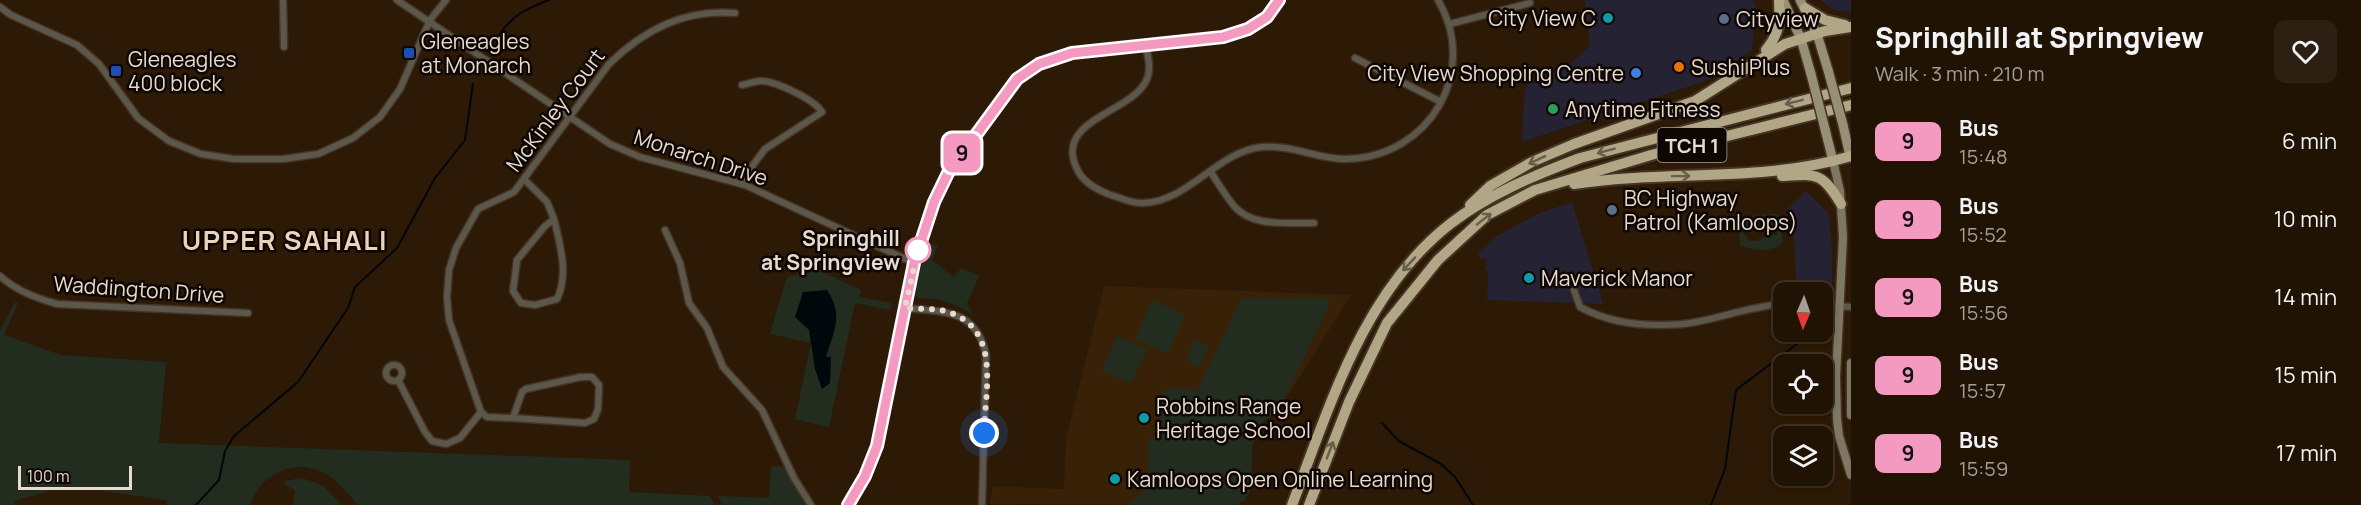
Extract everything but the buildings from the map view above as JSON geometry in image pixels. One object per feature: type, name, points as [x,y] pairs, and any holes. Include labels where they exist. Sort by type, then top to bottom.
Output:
[{"type":"highway","points":[[1761,58],[1776,39],[1781,0]]},
{"type":"highway","points":[[1803,4],[1825,20],[1851,27]]},
{"type":"highway","points":[[1450,224],[1490,186],[1532,162],[1574,144],[1695,101],[1785,44],[1851,27]]},
{"type":"highway","name":"TCH 1","points":[[1292,505],[1335,395],[1374,311],[1398,276],[1450,224],[1500,193],[1537,174],[1580,158],[1851,88]]},
{"type":"highway","name":"TCH 1","points":[[1309,505],[1349,402],[1387,323],[1438,260],[1487,215],[1536,190],[1651,155],[1851,105]]},
{"type":"highway","points":[[1536,190],[1610,179],[1712,175],[1800,168],[1851,156]]},
{"type":"highway","points":[[1712,175],[1763,177],[1810,175],[1824,179],[1841,204]]},
{"type":"main road","points":[[1781,0],[1801,39],[1825,129],[1841,204],[1843,237],[1837,418],[1839,436],[1851,475]]},
{"type":"main road","points":[[1803,4],[1817,34],[1851,161]]},
{"type":"main road","points":[[1851,363],[1851,415]]},
{"type":"street","points":[[283,0],[284,47]]},
{"type":"street","name":"Monarch Drive","points":[[397,0],[430,20],[610,144],[640,157],[745,185],[914,263]]},
{"type":"street","points":[[0,7],[11,15],[77,45],[99,63],[138,118],[170,141],[201,154],[234,159],[283,159],[318,154],[352,138],[380,117],[400,89],[430,20],[446,0]]},
{"type":"street","points":[[848,505],[865,476],[877,446],[914,263],[934,202],[948,173],[1017,79],[1039,64],[1072,53],[1223,37],[1248,29],[1267,17],[1279,0]]},
{"type":"street","points":[[1146,46],[1149,73],[1146,82],[1138,92],[1092,121],[1080,132],[1074,144],[1076,167],[1085,179],[1096,188],[1119,198],[1142,204],[1165,199],[1232,157],[1259,147],[1282,147],[1345,159],[1373,155],[1401,145],[1422,130],[1441,102],[1451,76],[1453,49],[1450,24],[1438,0]]},
{"type":"street","points":[[1450,24],[1530,3]]},
{"type":"street","name":"McKinley Court","points":[[481,412],[449,320],[447,297],[448,279],[456,248],[478,209],[514,192],[572,117],[609,63],[628,45],[654,28],[680,18],[714,12],[735,14]]},
{"type":"street","points":[[1355,58],[1441,102]]},
{"type":"street","points":[[742,85],[762,81],[782,87],[818,105],[822,112],[765,149],[753,165],[745,185]]},
{"type":"street","points":[[1210,171],[1235,207],[1248,217],[1258,221],[1314,223]]},
{"type":"street","points":[[524,179],[547,202],[554,219],[561,247],[563,287],[557,299],[535,305],[521,303],[513,291],[517,260],[545,226],[554,219]]},
{"type":"street","points":[[665,230],[680,263],[689,303],[707,328],[723,367],[762,410],[794,477],[811,505]]},
{"type":"street","name":"Waddington Drive","points":[[0,276],[33,297],[57,304],[248,313]]},
{"type":"street","points":[[1574,290],[1580,307],[1592,314],[1615,321],[1640,324],[1684,324],[1773,305]]},
{"type":"street","points":[[1833,306],[1851,307]]},
{"type":"street","points":[[905,308],[954,313],[978,333],[984,343],[987,355],[982,505]]},
{"type":"street","points":[[398,381],[424,432],[432,441],[447,444],[460,438],[481,412],[487,417],[585,423],[594,419],[598,409],[599,385],[592,377],[581,377],[526,389],[522,392],[513,418]]},
{"type":"shaded area","name":"City View Shopping Centre","points":[[1585,0],[1753,0],[1756,6],[1752,50],[1708,80],[1522,142],[1527,84],[1569,65],[1590,46]]},
{"type":"shaded area","points":[[1821,0],[1851,0],[1851,12],[1833,10]]},
{"type":"shaded area","points":[[1806,191],[1829,214],[1832,282],[1796,282],[1795,249],[1791,220],[1787,210]]},
{"type":"shaded area","points":[[1572,202],[1603,304],[1487,300],[1488,271],[1485,270],[1487,259],[1479,258],[1479,253],[1497,236],[1537,214]]},
{"type":"shaded area","points":[[1104,286],[1351,295],[1279,410],[1263,422],[1252,445],[1251,489],[1245,500],[1237,505],[990,504],[993,486],[1064,489],[1066,439]]},
{"type":"shaded area","points":[[827,290],[835,308],[836,323],[826,357],[831,357],[830,383],[822,389],[815,369],[809,330],[795,317],[803,292]]},
{"type":"green space","points":[[1753,215],[1779,215],[1783,242],[1768,250],[1751,249],[1740,245],[1739,225],[1752,220]],"holes":[[[1760,219],[1763,225],[1777,225],[1777,235],[1767,235],[1758,241],[1750,241],[1741,230]]]},
{"type":"green space","points":[[928,243],[938,246],[932,260],[954,277],[961,268],[979,276],[967,303],[973,315],[953,304],[918,298],[914,294]]},
{"type":"green space","points":[[819,270],[861,290],[859,297],[891,303],[890,310],[855,303],[829,427],[795,419],[811,343],[770,334],[787,277]]},
{"type":"green space","points":[[1241,298],[1330,298],[1327,310],[1279,410],[1263,422],[1252,445],[1251,489],[1245,500],[1237,505],[1129,505],[1144,491],[1139,480],[1148,470],[1148,438],[1159,435],[1163,390],[1183,387],[1197,392]]},
{"type":"green space","points":[[1152,300],[1185,315],[1168,354],[1135,339]]},
{"type":"green space","points":[[15,302],[18,303],[4,335],[61,355],[166,362],[159,443],[630,460],[629,492],[710,496],[715,505],[358,505],[334,479],[324,473],[302,467],[280,471],[270,477],[255,494],[250,505],[167,505],[166,500],[67,486],[14,501],[14,505],[0,505],[0,331]]},
{"type":"green space","points":[[1117,336],[1147,350],[1131,384],[1101,370]]},
{"type":"green space","points":[[1194,340],[1209,345],[1200,367],[1186,361]]},
{"type":"green space","points":[[771,466],[789,467],[812,505],[722,505],[718,496],[769,498]]},
{"type":"green space","points":[[302,478],[322,485],[342,505],[293,505],[295,490],[285,485],[284,481]]},
{"type":"waterway","points":[[500,34],[521,13],[549,0]]},
{"type":"waterway","points":[[196,505],[219,480],[225,451],[234,436],[298,382],[348,308],[355,287],[397,248],[435,178],[465,140],[473,84]]},
{"type":"waterway","points":[[1711,505],[1725,469],[1736,390],[1800,342]]},
{"type":"waterway","points":[[1382,423],[1399,441],[1441,464],[1455,477],[1473,505]]},
{"type":"bus line","name":"9","points":[[848,505],[865,476],[877,446],[914,263],[934,202],[948,173],[1017,79],[1039,64],[1072,53],[1223,37],[1248,29],[1267,17],[1279,0]]},
{"type":"place","name":"City View C","points":[[1608,18]]},
{"type":"place","name":"Cityview","points":[[1724,19]]},
{"type":"place","name":"Gleneagles at Monarch","points":[[409,53]]},
{"type":"place","name":"Sushi Plus","points":[[1679,67]]},
{"type":"place","name":"Gleneagles 400 block","points":[[116,71]]},
{"type":"place","name":"City View Shopping Centre","points":[[1636,73]]},
{"type":"place","name":"Anytime Fitness","points":[[1553,109]]},
{"type":"place","name":"BC Highway Patrol (Kamloops)","points":[[1612,210]]},
{"type":"place","name":"Springhill at Springview","points":[[918,250]]},
{"type":"place","name":"Maverick Manor","points":[[1529,278]]},
{"type":"place","name":"Robbins Range Heritage School","points":[[1144,418]]},
{"type":"place","name":"Kamloops Open Online Learning","points":[[1115,479]]},
{"type":"district","name":"UPPER SAHALI","points":[[285,239]]},
{"type":"route","points":[[918,250],[905,308],[954,313],[978,333],[987,355],[984,433]]}]
